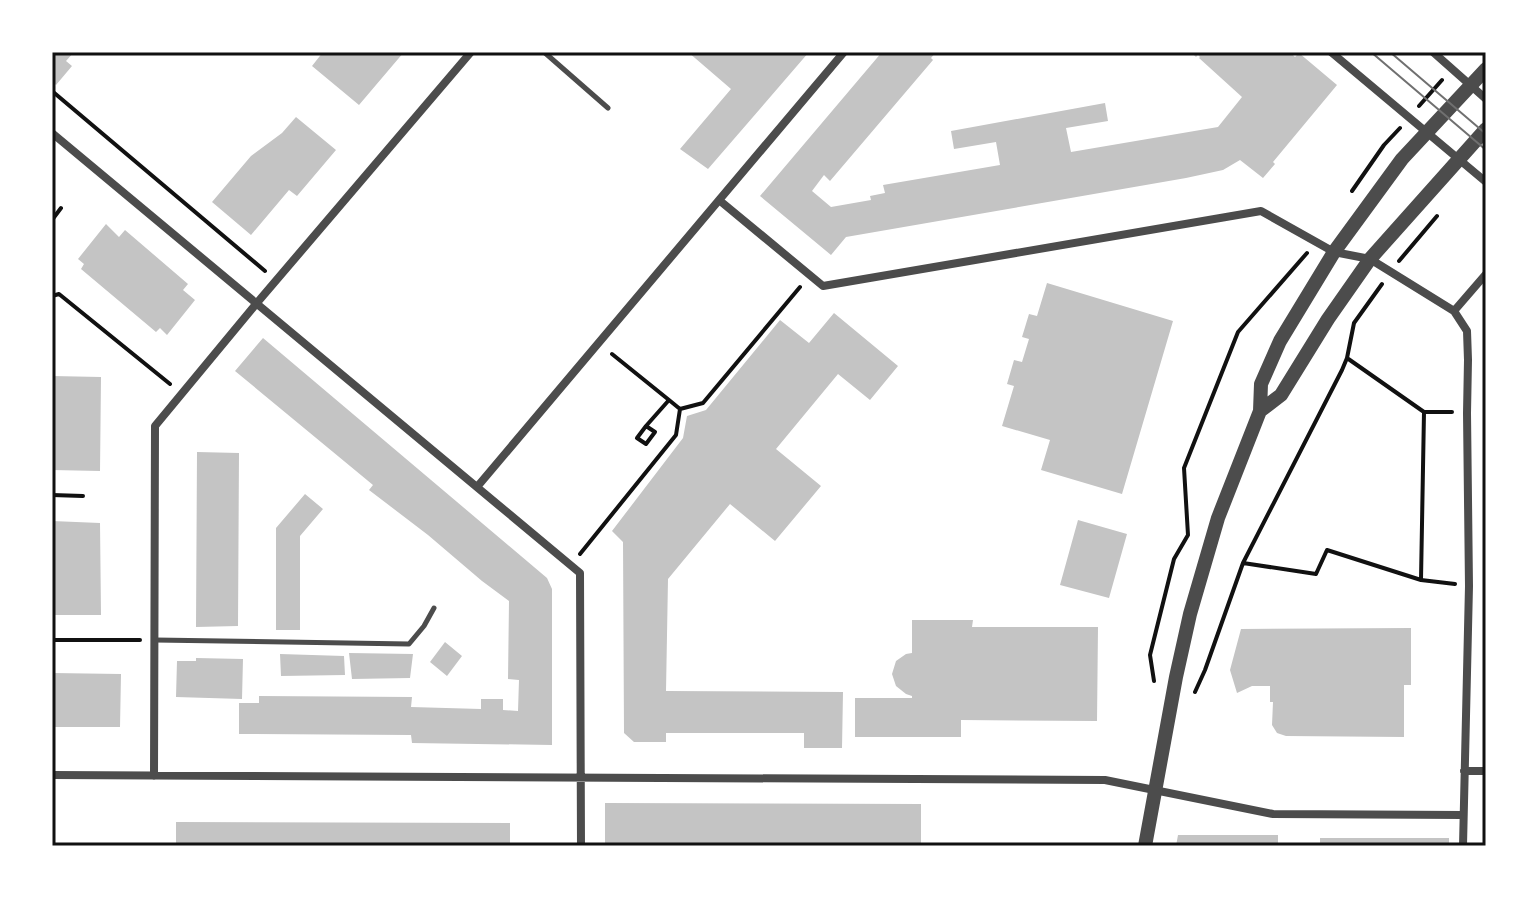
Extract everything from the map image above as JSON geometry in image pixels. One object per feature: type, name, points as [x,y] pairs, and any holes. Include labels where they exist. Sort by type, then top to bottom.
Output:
[{"type":"street","points":[[154,776],[155,426],[471,52]]},
{"type":"street","points":[[477,487],[844,52]]},
{"type":"street","points":[[1331,52],[1486,182]]},
{"type":"street","points":[[1433,52],[1486,99]]},
{"type":"street","points":[[1145,846],[1190,614],[1218,518],[1260,411],[1261,384],[1280,341],[1334,252],[1402,159],[1486,69]]},
{"type":"street","points":[[1260,411],[1281,395],[1370,259],[1486,129]]},
{"type":"street","points":[[52,133],[580,573],[581,846]]},
{"type":"street","points":[[719,200],[823,286],[1261,211],[1334,252],[1370,259],[1454,311],[1467,331],[1469,586],[1463,846]]},
{"type":"street","points":[[1454,311],[1486,274]]},
{"type":"street","points":[[1464,771],[1486,771]]},
{"type":"street","points":[[52,775],[1105,780],[1273,814],[1463,815]]},
{"type":"lane","points":[[544,52],[608,108]]},
{"type":"lane","points":[[155,640],[409,644],[434,608]]},
{"type":"path","points":[[52,91],[276,280]]},
{"type":"path","points":[[52,220],[61,208]]},
{"type":"path","points":[[1192,699],[1243,563],[1347,358],[1354,323],[1390,272],[1444,209]]},
{"type":"path","points":[[680,409],[703,403],[809,275]]},
{"type":"path","points":[[52,296],[59,294],[181,393]]},
{"type":"path","points":[[599,344],[680,409]]},
{"type":"path","points":[[1347,358],[1424,412],[1467,413]]},
{"type":"path","points":[[646,426],[655,432],[646,444],[637,438],[646,426],[669,400]]},
{"type":"path","points":[[570,566],[676,435],[680,409]]},
{"type":"path","points":[[1421,580],[1424,412]]},
{"type":"path","points":[[52,495],[83,496]]},
{"type":"path","points":[[1243,563],[1316,574],[1327,550],[1421,580],[1469,586]]},
{"type":"path","points":[[52,640],[155,640]]},
{"type":"building","points":[[52,52],[74,52],[66,61],[72,66],[56,85],[52,81]]},
{"type":"building","points":[[323,52],[404,52],[359,105],[312,66]]},
{"type":"building","points":[[688,52],[809,52],[708,169],[680,149],[731,89]]},
{"type":"building","points":[[882,52],[936,52],[931,58],[933,60],[830,181],[824,175],[812,191],[831,207],[871,200],[870,196],[885,193],[883,185],[1000,165],[996,142],[954,149],[951,131],[1105,103],[1108,121],[1066,128],[1071,152],[1218,127],[1242,97],[1191,52],[1290,52],[1295,57],[1299,53],[1337,85],[1263,178],[1240,160],[1223,170],[1186,178],[846,237],[831,255],[760,196]]},
{"type":"building","points":[[296,117],[336,150],[297,196],[289,190],[251,235],[212,202],[251,156],[282,133]]},
{"type":"building","points":[[106,224],[119,237],[125,230],[188,284],[183,290],[195,300],[167,335],[160,328],[156,332],[81,269],[84,264],[78,259]]},
{"type":"building","points":[[1047,283],[1173,321],[1122,494],[1041,470],[1050,440],[1002,426],[1014,386],[1007,384],[1014,360],[1022,362],[1029,339],[1022,337],[1029,314],[1037,316]]},
{"type":"building","points":[[834,313],[898,366],[870,400],[838,374],[776,449],[821,486],[775,541],[730,504],[668,579],[666,691],[843,692],[842,748],[804,748],[804,733],[666,733],[666,742],[634,742],[624,733],[623,542],[612,531],[683,438],[687,416],[706,410],[780,320],[809,343]]},
{"type":"building","points":[[263,338],[547,578],[552,589],[552,745],[412,743],[411,735],[239,734],[239,703],[259,703],[259,696],[412,697],[411,707],[481,709],[481,699],[503,699],[503,710],[518,711],[519,680],[508,679],[509,601],[369,490],[373,485],[235,371]]},
{"type":"building","points":[[52,376],[101,377],[100,471],[52,470]]},
{"type":"building","points":[[197,452],[239,453],[238,626],[196,627]]},
{"type":"building","points":[[305,494],[323,509],[300,536],[300,630],[276,630],[276,528]]},
{"type":"building","points":[[1078,520],[1127,534],[1109,598],[1060,585]]},
{"type":"building","points":[[52,521],[100,523],[101,615],[52,615]]},
{"type":"building","points":[[912,620],[973,620],[972,627],[1098,627],[1097,721],[961,720],[961,737],[855,737],[855,698],[912,698],[896,686],[892,674],[896,661],[912,653]]},
{"type":"building","points":[[1411,628],[1411,685],[1404,685],[1404,737],[1286,736],[1277,733],[1272,725],[1270,686],[1252,686],[1237,693],[1230,670],[1241,629]]},
{"type":"building","points":[[445,642],[462,656],[447,676],[430,662]]},
{"type":"building","points":[[349,653],[413,654],[410,678],[352,679]]},
{"type":"building","points":[[280,654],[344,656],[345,675],[281,676]]},
{"type":"building","points":[[196,658],[243,659],[242,699],[176,697],[177,661],[196,661]]},
{"type":"building","points":[[52,673],[121,674],[120,727],[52,727]]},
{"type":"building","points":[[605,803],[921,804],[921,846],[605,846]]},
{"type":"building","points":[[176,822],[510,823],[510,846],[176,846]]},
{"type":"building","points":[[1178,835],[1278,835],[1278,846],[1176,846]]},
{"type":"building","points":[[1320,838],[1449,838],[1449,846],[1320,846]]},
{"type":"tram line","points":[[1371,52],[1486,150]]},
{"type":"tram line","points":[[1390,52],[1486,134]]}]
